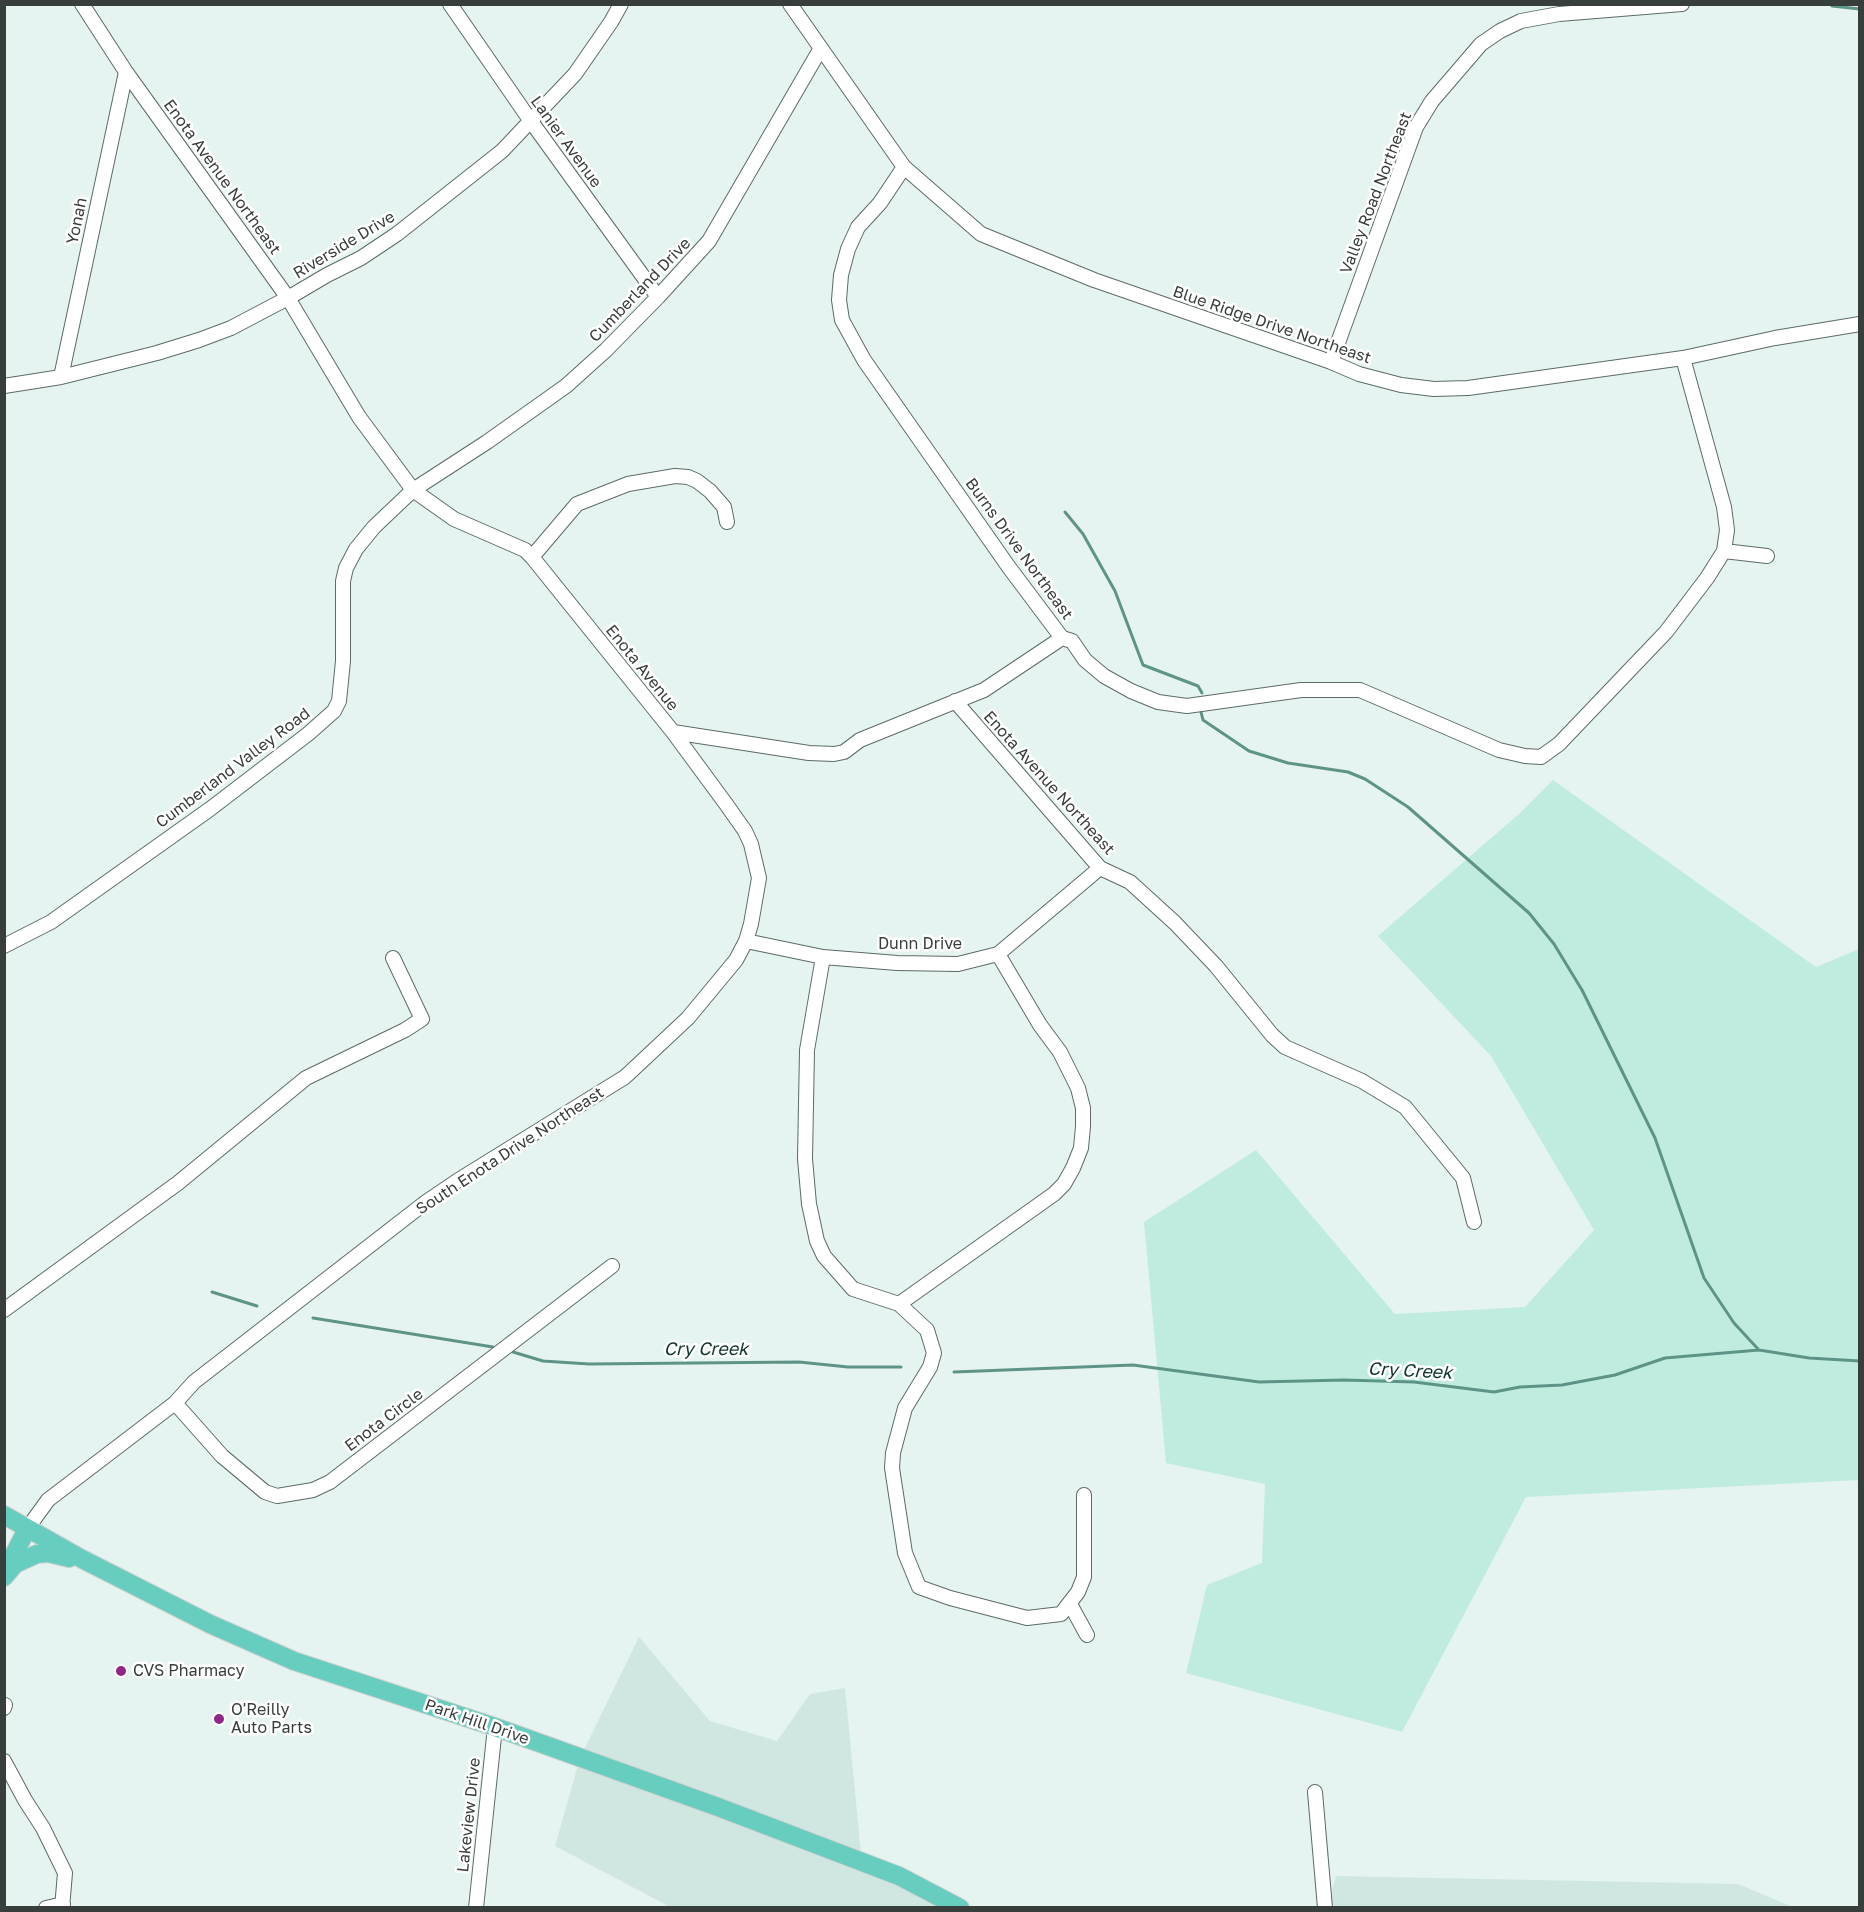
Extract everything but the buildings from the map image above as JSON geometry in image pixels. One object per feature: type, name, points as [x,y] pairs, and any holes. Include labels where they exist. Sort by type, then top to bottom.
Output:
[{"type":"main road","name":"Park Hill Drive","points":[[4,1515],[82,1559],[210,1624],[294,1661],[495,1727],[718,1808],[899,1876],[960,1908]]},
{"type":"main road","name":"South Enota Drive Northeast","points":[[4,1572],[27,1529]]},
{"type":"main road","points":[[4,1577],[15,1564],[37,1554],[82,1559]]},
{"type":"street","name":"Enota Avenue Northeast","points":[[82,4],[126,72],[288,298],[355,410],[413,490]]},
{"type":"street","name":"Lanier Avenue","points":[[450,4],[530,120],[658,297]]},
{"type":"street","name":"Riverside Drive","points":[[4,386],[61,377],[199,340],[231,327],[288,298],[360,258],[397,234],[502,151],[575,74],[621,4]]},
{"type":"street","name":"Blue Ridge Drive Northeast","points":[[790,4],[904,167],[981,234],[1074,273],[1331,362],[1359,374],[1401,385],[1434,389],[1468,388],[1683,358],[1775,338],[1860,324]]},
{"type":"street","name":"Valley Road Northeast","points":[[1331,362],[1416,127],[1432,101],[1481,44],[1512,25],[1540,17],[1682,4]]},
{"type":"street","name":"Cumberland Drive","points":[[413,490],[487,442],[566,386],[606,350],[658,297],[709,241],[820,48]]},
{"type":"street","name":"Yonah","points":[[61,377],[126,72]]},
{"type":"street","name":"Burns Drive Northeast","points":[[904,167],[858,227],[848,249],[841,275],[839,300],[842,320],[871,370],[1008,566],[1062,638],[1072,641],[1085,660],[1104,676],[1131,691],[1158,702],[1187,706],[1300,690],[1360,690],[1499,750],[1524,756],[1541,757],[1559,744],[1666,632],[1707,578],[1724,551]]},
{"type":"street","points":[[1683,358],[1724,507],[1727,530],[1724,551],[1767,556]]},
{"type":"street","points":[[532,557],[577,504],[628,484],[675,476],[688,477],[710,491],[724,507],[727,522]]},
{"type":"street","name":"Enota Avenue","points":[[413,490],[454,519],[519,548],[532,557],[672,732],[809,753],[844,752],[860,740],[984,690],[1062,638]]},
{"type":"street","name":"Cumberland Valley Road","points":[[4,946],[51,922],[201,816],[308,734],[334,711],[339,702],[343,661],[343,581],[346,568],[356,549],[374,527],[413,490]]},
{"type":"street","name":"Enota Avenue Northeast","points":[[955,701],[1100,868],[1130,882],[1175,923],[1216,966],[1272,1035],[1285,1047],[1362,1081],[1405,1107],[1463,1178],[1474,1222]]},
{"type":"street","name":"South Enota Drive Northeast","points":[[27,1529],[48,1500],[175,1403],[194,1382],[426,1202],[625,1077],[688,1018],[736,960],[746,941],[751,924],[759,878],[751,844],[732,813],[672,732]]},
{"type":"street","name":"Dunn Drive","points":[[746,941],[823,957],[897,963],[958,964],[998,954],[1100,868]]},
{"type":"street","points":[[899,1304],[1054,1194],[1064,1184],[1081,1148],[1083,1108],[1078,1088],[1060,1052],[1040,1025],[998,954]]},
{"type":"street","points":[[823,957],[807,1050],[805,1159],[809,1204],[817,1241],[824,1256],[853,1289],[899,1304],[927,1330],[934,1353],[930,1367],[905,1407],[893,1453],[892,1468],[905,1553],[919,1587],[950,1598],[1027,1618],[1061,1614],[1078,1592],[1084,1577],[1084,1495]]},
{"type":"street","points":[[4,1310],[178,1183],[306,1078],[405,1030],[422,1019],[393,958]]},
{"type":"street","name":"Enota Circle","points":[[175,1403],[222,1456],[265,1492],[277,1496],[313,1490],[330,1482],[612,1266]]},
{"type":"street","points":[[1070,1604],[1087,1635]]},
{"type":"street","name":"Lakeview Drive","points":[[476,1908],[495,1727]]},
{"type":"street","points":[[4,1761],[43,1828],[65,1872],[62,1906],[46,1908]]},
{"type":"street","points":[[1315,1792],[1325,1908]]},
{"type":"shaded area","points":[[639,1637],[710,1721],[777,1741],[810,1694],[845,1688],[861,1854],[965,1907],[670,1907],[555,1846],[580,1758]]},
{"type":"shaded area","points":[[1336,1876],[1738,1884],[1793,1907],[1327,1908]]},
{"type":"green space","points":[[1553,780],[1816,967],[1859,949],[1859,1480],[1526,1497],[1402,1732],[1186,1673],[1207,1585],[1262,1563],[1265,1484],[1166,1463],[1144,1222],[1256,1150],[1395,1314],[1525,1307],[1594,1230],[1491,1056],[1378,936],[1520,813]]},
{"type":"waterway","points":[[1831,4],[1832,6],[1860,9]]},
{"type":"waterway","points":[[1065,512],[1083,534],[1115,591],[1143,665],[1198,686],[1202,693]]},
{"type":"waterway","points":[[1201,712],[1203,720],[1249,751],[1288,763],[1348,772],[1365,779],[1408,807],[1529,913],[1554,944],[1582,990],[1655,1138],[1704,1278],[1734,1323],[1758,1349]]},
{"type":"waterway","name":"Cry Creek","points":[[212,1292],[257,1306]]},
{"type":"waterway","name":"Cry Creek","points":[[313,1318],[493,1347]]},
{"type":"waterway","name":"Cry Creek","points":[[954,1372],[1133,1365],[1259,1382],[1344,1380],[1414,1382],[1494,1392],[1520,1387],[1562,1385],[1615,1375],[1665,1358],[1759,1350],[1809,1358],[1860,1361]]},
{"type":"waterway","name":"Cry Creek","points":[[513,1352],[543,1361],[589,1364],[799,1362],[848,1367],[901,1367]]},
{"type":"place","name":"CVS Pharmacy","points":[[121,1671]]},
{"type":"place","name":"O'Reilly Auto Parts","points":[[219,1719]]}]
